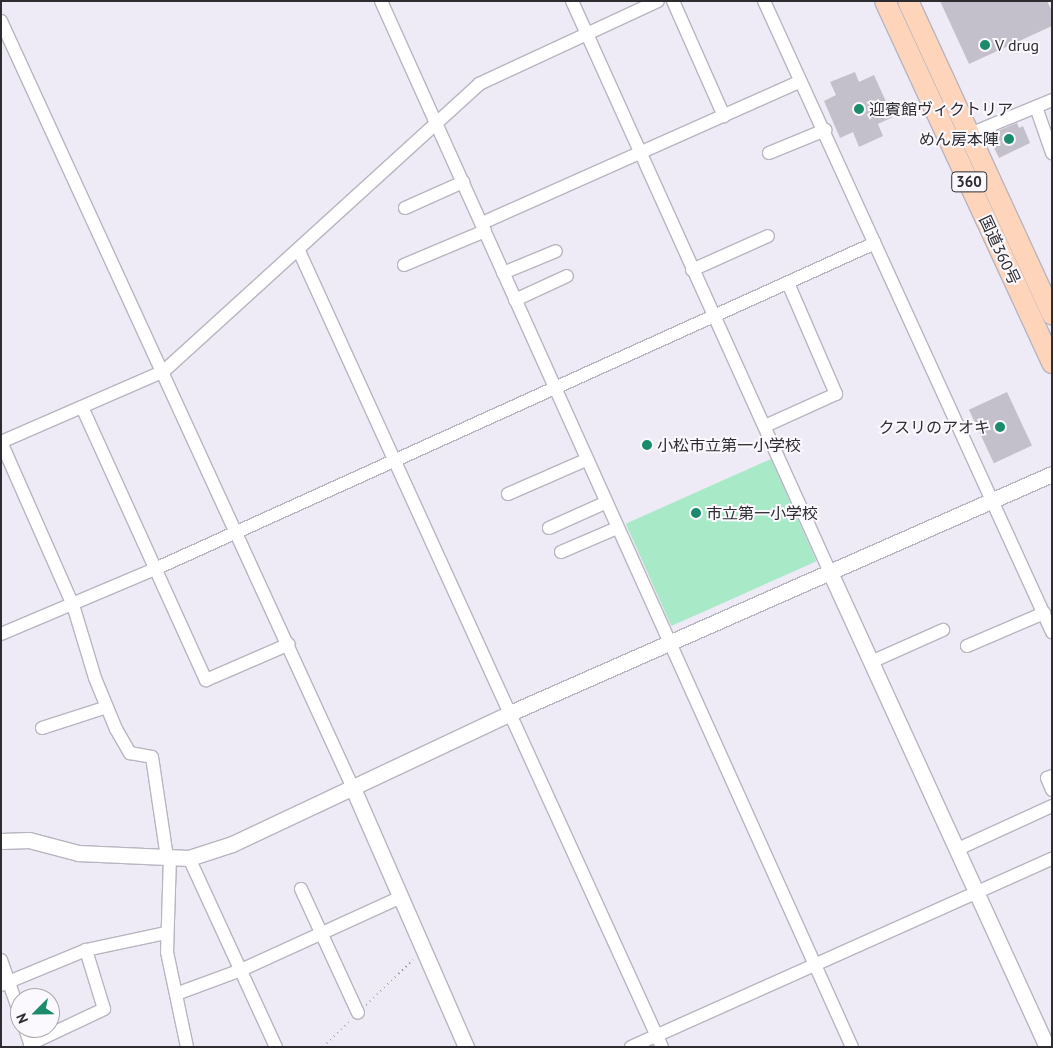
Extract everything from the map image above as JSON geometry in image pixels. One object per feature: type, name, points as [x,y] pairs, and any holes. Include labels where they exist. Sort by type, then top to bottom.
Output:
[{"type":"highway","name":"国道360号","points":[[885,1],[1052,363]]},
{"type":"highway","name":"国道360号","points":[[908,1],[1052,314]]},
{"type":"street","points":[[381,1],[668,643],[852,1047]]},
{"type":"street","points":[[572,1],[713,317],[728,342],[829,570],[1047,1047]]},
{"type":"street","points":[[187,1047],[165,933],[168,857],[152,757],[130,753],[107,707],[73,604],[1,442],[164,371],[299,251],[479,84],[588,36],[658,1]]},
{"type":"street","points":[[673,1],[724,116]]},
{"type":"street","points":[[764,1],[799,82],[806,88],[1052,632]]},
{"type":"street","points":[[1,21],[238,531],[466,1047]]},
{"type":"street","points":[[404,265],[640,154],[799,82]]},
{"type":"street","points":[[970,134],[1052,100]]},
{"type":"street","points":[[1036,107],[1052,153]]},
{"type":"street","points":[[769,153],[825,130]]},
{"type":"street","points":[[405,208],[463,182]]},
{"type":"street","points":[[692,270],[768,236]]},
{"type":"street","points":[[1,634],[155,569],[876,243]]},
{"type":"street","points":[[299,251],[659,1041]]},
{"type":"street","points":[[503,273],[556,251]]},
{"type":"street","points":[[515,300],[567,276]]},
{"type":"street","points":[[765,426],[836,394],[788,283]]},
{"type":"street","points":[[82,407],[206,680],[289,644]]},
{"type":"street","points":[[508,494],[586,460]]},
{"type":"street","points":[[1,841],[30,840],[78,853],[189,858],[232,844],[510,713],[829,570],[1052,474]]},
{"type":"street","points":[[549,528],[605,503]]},
{"type":"street","points":[[561,552],[617,528]]},
{"type":"street","points":[[967,646],[1044,613]]},
{"type":"street","points":[[871,662],[943,630]]},
{"type":"street","points":[[42,728],[107,707]]},
{"type":"street","points":[[1052,776],[1047,778],[1052,790]]},
{"type":"street","points":[[958,850],[1052,806]]},
{"type":"street","points":[[189,858],[276,1047]]},
{"type":"street","points":[[632,1047],[659,1041],[814,965],[1052,859]]},
{"type":"street","points":[[301,889],[358,1013]]},
{"type":"street","points":[[176,994],[241,970],[401,897]]},
{"type":"street","points":[[1,960],[5,983],[86,950],[165,933]]},
{"type":"street","points":[[30,1045],[104,1009],[86,950]]},
{"type":"path","points":[[323,1047],[423,950]]},
{"type":"green space","points":[[771,459],[817,561],[671,626],[626,524]]},
{"type":"building","name":"V drug","points":[[940,1],[1047,1],[1052,11],[1052,26],[969,64]]},
{"type":"building","name":"迎賓館ヴィクトリア","points":[[855,72],[859,82],[874,75],[893,117],[878,124],[883,136],[859,147],[853,132],[840,138],[824,101],[836,95],[830,82]]},
{"type":"building","name":"めん房本陣","points":[[1017,123],[1019,128],[1023,126],[1030,143],[999,158],[988,135]]},
{"type":"building","name":"クスリのアオキ","points":[[1007,392],[1032,445],[994,463],[969,410]]},
{"type":"place","name":"V drug","points":[[985,45]]},
{"type":"place","name":"迎賓館ヴィクトリア","points":[[859,109]]},
{"type":"place","name":"めん房本陣","points":[[1009,139]]},
{"type":"place","name":"クスリのアオキ","points":[[1000,427]]},
{"type":"place","name":"小松市立第一小学校","points":[[647,445]]},
{"type":"place","name":"市立第一小学校","points":[[696,513]]}]
